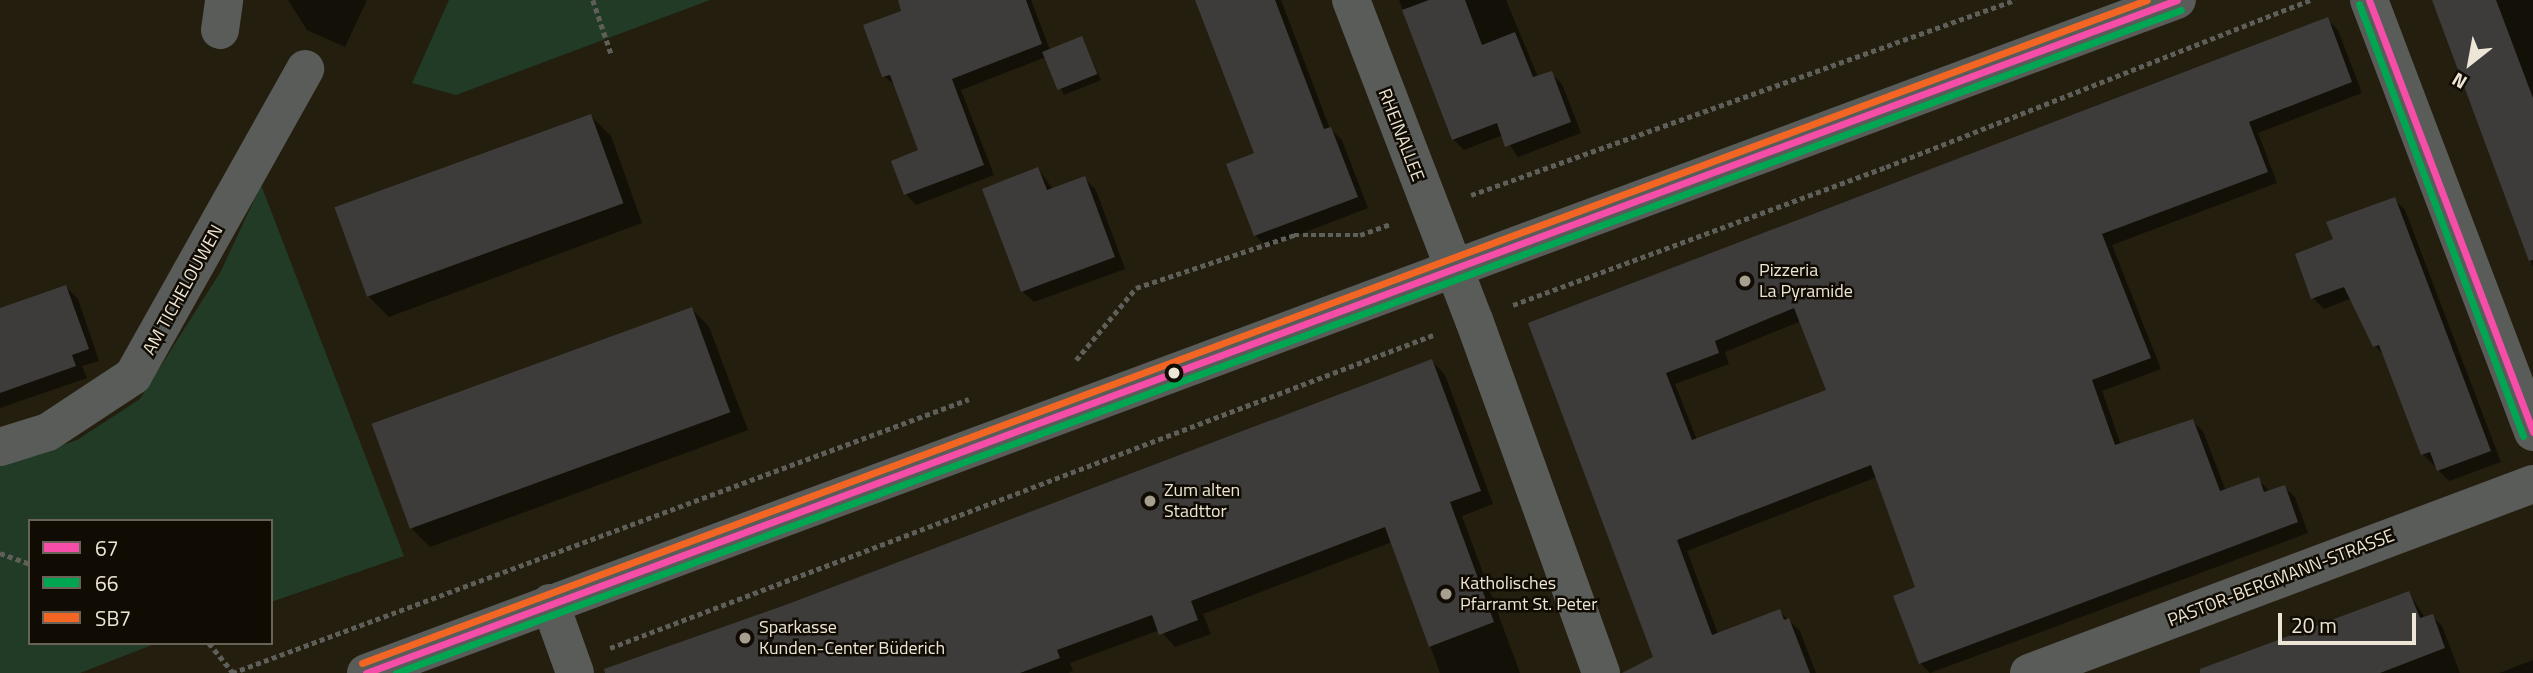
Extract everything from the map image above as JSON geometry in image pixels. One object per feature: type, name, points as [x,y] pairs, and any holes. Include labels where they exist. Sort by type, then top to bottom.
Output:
[{"type":"street","name":"RHEINALLEE","points":[[1351,0],[1474,320],[1601,673]]},
{"type":"street","points":[[366,673],[2177,0]]},
{"type":"street","points":[[2370,0],[2533,432]]},
{"type":"street","name":"AM TICHELOUWEN","points":[[0,447],[48,432],[133,376],[305,69]]},
{"type":"street","name":"PASTOR-BERGMANN-STRASSE","points":[[2029,673],[2533,484]]},
{"type":"street","points":[[550,603],[573,668]]},
{"type":"path","points":[[593,0],[612,56]]},
{"type":"path","points":[[1067,363],[1080,358],[1136,288],[1294,235],[1360,235],[2015,0]]},
{"type":"path","points":[[573,668],[1474,320],[1886,167],[2310,0]]},
{"type":"path","points":[[211,645],[232,673],[975,397]]},
{"type":"path","points":[[0,553],[28,563]]},
{"type":"green space","points":[[449,0],[710,0],[456,95],[412,83]]},
{"type":"green space","points":[[261,185],[404,556],[273,601],[273,519],[28,519],[28,645],[152,645],[80,673],[0,673],[0,466],[77,440],[140,399],[221,271]]},
{"type":"building","points":[[898,0],[1026,0],[1042,44],[952,79],[984,165],[904,195],[891,161],[918,150],[890,75],[882,77],[863,25],[901,11]]},
{"type":"building","points":[[1195,0],[1275,0],[1324,129],[1331,127],[1358,197],[1254,236],[1226,164],[1254,153]]},
{"type":"building","points":[[1429,0],[1465,0],[1482,45],[1515,32],[1533,77],[1552,71],[1571,122],[1505,147],[1497,123],[1452,140],[1402,10]]},
{"type":"building","points":[[2432,0],[2496,0],[2533,98],[2533,260],[2529,261]]},
{"type":"building","points":[[2328,17],[2352,82],[2249,122],[2268,172],[2102,234],[2151,358],[2092,380],[2115,445],[2193,419],[2220,491],[2259,477],[2264,492],[2285,485],[2298,522],[1919,664],[1893,596],[1915,587],[1871,465],[1677,540],[1712,635],[1780,609],[1784,620],[1789,618],[1810,673],[1622,673],[1653,657],[1528,323]],"holes":[[[1794,308],[1826,390],[1692,440],[1666,373],[1719,353],[1715,341]]]},
{"type":"building","points":[[1082,36],[1097,74],[1057,90],[1042,52]]},
{"type":"building","points":[[591,114],[623,203],[367,297],[334,207]]},
{"type":"building","points":[[1038,167],[1047,190],[1085,176],[1115,257],[1021,292],[982,189]]},
{"type":"building","points":[[2395,197],[2491,451],[2437,471],[2430,452],[2421,455],[2379,345],[2373,347],[2344,287],[2311,299],[2295,254],[2333,239],[2326,222]]},
{"type":"building","points":[[66,285],[89,349],[72,355],[76,366],[0,393],[0,308]]},
{"type":"building","points":[[692,307],[730,412],[410,529],[372,424]]},
{"type":"building","points":[[1432,359],[1481,491],[1450,502],[1494,622],[1429,647],[1385,527],[1191,601],[1198,620],[1159,635],[1152,615],[1057,650],[1060,658],[1020,673],[605,673],[604,669],[788,604]]},
{"type":"building","points":[[2409,591],[2420,618],[2433,614],[2445,648],[2380,673],[2200,673],[2200,669]]},
{"type":"transit line","name":"SB7","points":[[362,663],[2147,0]]},
{"type":"transit line","name":"67","points":[[366,673],[2177,0]]},
{"type":"transit line","name":"67","points":[[2369,0],[2533,432]]},
{"type":"transit line","name":"66","points":[[2359,4],[2523,436]]},
{"type":"transit line","name":"66","points":[[396,673],[2181,10]]},
{"type":"place","name":"Pizzeria La Pyramide","points":[[1745,281]]},
{"type":"place","name":"Zum alten Stadttor","points":[[1150,501]]},
{"type":"place","name":"Katholisches Pfarramt St. Peter","points":[[1446,594]]},
{"type":"place","name":"Sparkasse Kunden-Center Büderich","points":[[745,638]]}]
